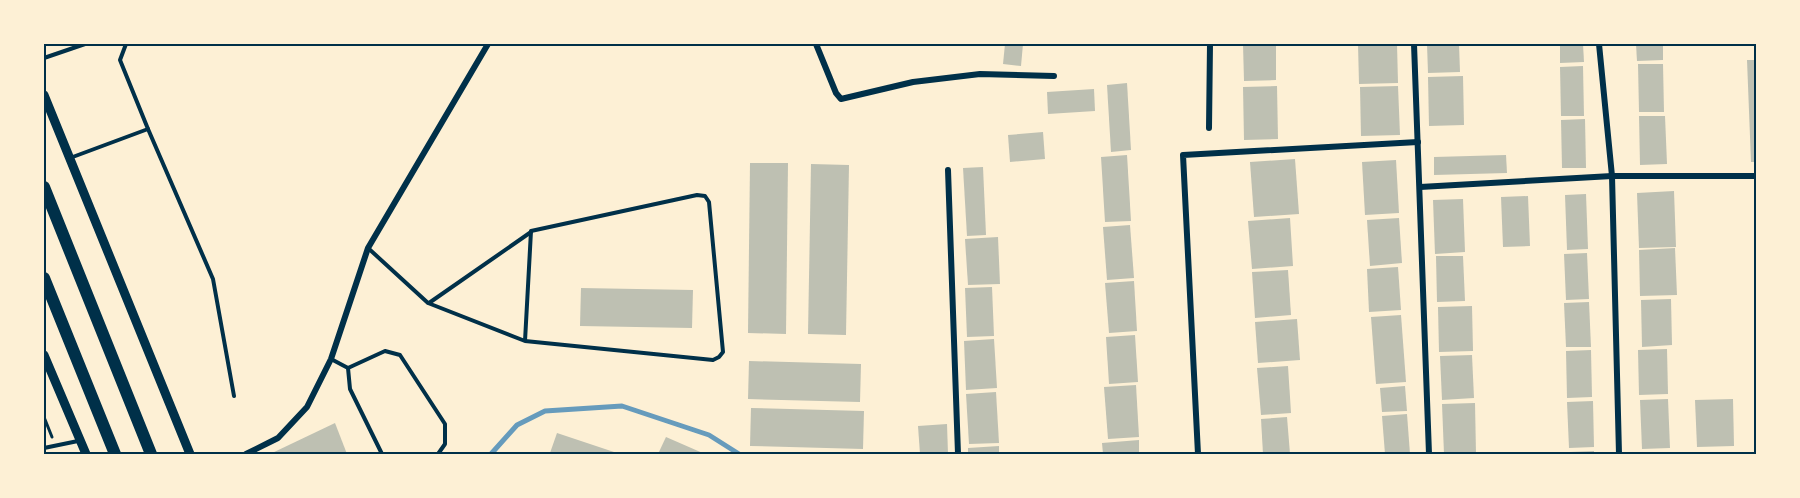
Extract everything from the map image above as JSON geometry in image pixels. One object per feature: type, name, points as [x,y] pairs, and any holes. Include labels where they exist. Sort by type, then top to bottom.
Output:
[{"type":"highway","points":[[44,187],[151,454]]},
{"type":"highway","points":[[44,278],[115,454]]},
{"type":"street","points":[[246,454],[278,438],[307,406],[331,358],[368,248],[488,44]]},
{"type":"street","points":[[816,44],[836,93],[841,99],[913,82],[980,74],[1054,75]]},
{"type":"street","points":[[1209,128],[1210,44]]},
{"type":"street","points":[[1414,44],[1429,454]]},
{"type":"street","points":[[1599,44],[1612,176],[1619,454]]},
{"type":"street","points":[[44,95],[190,454]]},
{"type":"street","points":[[1198,454],[1183,155],[1418,142]]},
{"type":"street","points":[[948,170],[958,454]]},
{"type":"street","points":[[1420,187],[1612,176],[1756,176]]},
{"type":"street","points":[[44,355],[86,454]]},
{"type":"lane","points":[[44,58],[85,44]]},
{"type":"lane","points":[[126,44],[120,60],[213,279],[234,396]]},
{"type":"lane","points":[[69,158],[148,129]]},
{"type":"lane","points":[[368,248],[428,303],[525,342],[713,360],[723,352],[709,202],[705,196],[697,195],[531,231],[428,303]]},
{"type":"lane","points":[[525,342],[531,231]]},
{"type":"lane","points":[[348,368],[385,351],[400,356],[444,424],[445,444],[438,454]]},
{"type":"lane","points":[[331,358],[348,368]]},
{"type":"lane","points":[[348,368],[350,389],[382,454]]},
{"type":"lane","points":[[44,448],[80,440]]},
{"type":"path","points":[[44,417],[52,439]]},
{"type":"building","points":[[1005,44],[1023,44],[1021,66],[1003,64]]},
{"type":"building","points":[[1243,44],[1276,44],[1276,80],[1244,81]]},
{"type":"building","points":[[1358,44],[1397,44],[1398,83],[1359,84]]},
{"type":"building","points":[[1427,44],[1459,44],[1460,72],[1428,73]]},
{"type":"building","points":[[1560,44],[1583,44],[1584,62],[1560,63]]},
{"type":"building","points":[[1636,44],[1663,44],[1663,60],[1637,61]]},
{"type":"building","points":[[1747,60],[1756,60],[1756,162],[1751,162]]},
{"type":"building","points":[[1638,64],[1663,64],[1664,112],[1639,112]]},
{"type":"building","points":[[1583,66],[1584,116],[1561,116],[1560,67]]},
{"type":"building","points":[[1463,76],[1464,125],[1429,126],[1428,77]]},
{"type":"building","points":[[1127,83],[1131,150],[1111,152],[1107,85]]},
{"type":"building","points":[[1277,86],[1278,139],[1244,140],[1243,87]]},
{"type":"building","points":[[1398,86],[1400,135],[1361,136],[1360,87]]},
{"type":"building","points":[[1094,89],[1095,111],[1048,114],[1047,92]]},
{"type":"building","points":[[1639,116],[1665,116],[1667,164],[1640,165]]},
{"type":"building","points":[[1585,119],[1586,168],[1562,168],[1561,120]]},
{"type":"building","points":[[1043,132],[1045,159],[1010,162],[1008,135]]},
{"type":"building","points":[[1127,155],[1131,221],[1105,222],[1101,157]]},
{"type":"building","points":[[1506,155],[1507,173],[1434,175],[1434,157]]},
{"type":"building","points":[[1295,159],[1299,214],[1254,217],[1250,162]]},
{"type":"building","points":[[1396,160],[1399,213],[1365,215],[1362,162]]},
{"type":"building","points":[[750,163],[788,163],[786,334],[748,333]]},
{"type":"building","points":[[811,164],[849,165],[846,335],[808,334]]},
{"type":"building","points":[[983,167],[986,235],[967,236],[963,168]]},
{"type":"building","points":[[1674,191],[1676,247],[1639,248],[1637,193]]},
{"type":"building","points":[[1586,194],[1588,249],[1567,250],[1565,195]]},
{"type":"building","points":[[1528,196],[1530,246],[1503,247],[1501,197]]},
{"type":"building","points":[[1463,199],[1465,252],[1435,254],[1433,200]]},
{"type":"building","points":[[1290,218],[1293,266],[1252,269],[1248,221]]},
{"type":"building","points":[[1399,218],[1402,263],[1370,266],[1367,220]]},
{"type":"building","points":[[1130,225],[1134,278],[1107,280],[1103,227]]},
{"type":"building","points":[[998,237],[1000,284],[968,285],[965,239]]},
{"type":"building","points":[[1675,248],[1677,295],[1640,296],[1639,250]]},
{"type":"building","points":[[1587,253],[1589,299],[1566,300],[1564,254]]},
{"type":"building","points":[[1436,256],[1463,256],[1465,301],[1437,302]]},
{"type":"building","points":[[1398,267],[1401,310],[1369,312],[1367,269]]},
{"type":"building","points":[[1288,270],[1291,315],[1255,318],[1252,272]]},
{"type":"building","points":[[1134,281],[1137,331],[1109,333],[1105,283]]},
{"type":"building","points":[[992,287],[994,336],[967,337],[965,288]]},
{"type":"building","points":[[581,288],[693,290],[692,328],[580,326]]},
{"type":"building","points":[[1671,299],[1672,345],[1642,347],[1641,300]]},
{"type":"building","points":[[1589,302],[1591,347],[1566,347],[1564,303]]},
{"type":"building","points":[[1472,306],[1473,351],[1439,352],[1438,307]]},
{"type":"building","points":[[1401,315],[1406,382],[1376,384],[1371,317]]},
{"type":"building","points":[[1297,319],[1300,360],[1258,363],[1255,322]]},
{"type":"building","points":[[1135,335],[1138,382],[1109,384],[1106,337]]},
{"type":"building","points":[[994,339],[997,388],[966,390],[964,341]]},
{"type":"building","points":[[1667,349],[1668,394],[1639,395],[1638,350]]},
{"type":"building","points":[[1591,350],[1592,397],[1567,398],[1566,351]]},
{"type":"building","points":[[1472,355],[1474,398],[1442,400],[1440,356]]},
{"type":"building","points":[[749,361],[861,364],[860,402],[748,399]]},
{"type":"building","points":[[1288,366],[1291,413],[1261,415],[1257,368]]},
{"type":"building","points":[[1136,385],[1139,437],[1108,439],[1104,387]]},
{"type":"building","points":[[1405,386],[1407,411],[1382,412],[1380,388]]},
{"type":"building","points":[[996,392],[999,443],[969,444],[966,394]]},
{"type":"building","points":[[1668,399],[1670,448],[1642,449],[1640,400]]},
{"type":"building","points":[[1733,399],[1734,446],[1697,447],[1695,400]]},
{"type":"building","points":[[1593,401],[1594,447],[1569,448],[1567,402]]},
{"type":"building","points":[[1475,403],[1476,454],[1444,454],[1442,404]]},
{"type":"building","points":[[751,408],[864,411],[863,449],[750,446]]},
{"type":"building","points":[[1407,414],[1410,454],[1385,454],[1382,416]]},
{"type":"building","points":[[1287,417],[1290,454],[1263,454],[1261,419]]},
{"type":"building","points":[[335,423],[347,454],[270,454]]},
{"type":"building","points":[[947,424],[948,454],[920,454],[918,426]]},
{"type":"building","points":[[557,433],[620,454],[550,453]]},
{"type":"building","points":[[666,437],[705,454],[658,454]]},
{"type":"building","points":[[1139,440],[1139,454],[1103,454],[1102,443]]},
{"type":"building","points":[[999,446],[999,454],[968,454],[968,448]]},
{"type":"building","points":[[1594,451],[1594,454],[1569,454],[1569,452]]},
{"type":"building","points":[[1737,452],[1738,454],[1708,454],[1708,453]]},
{"type":"building","points":[[1743,452],[1756,452],[1756,454],[1744,454]]},
{"type":"waterway","points":[[491,454],[517,425],[545,411],[622,406],[709,435],[739,454]]}]
